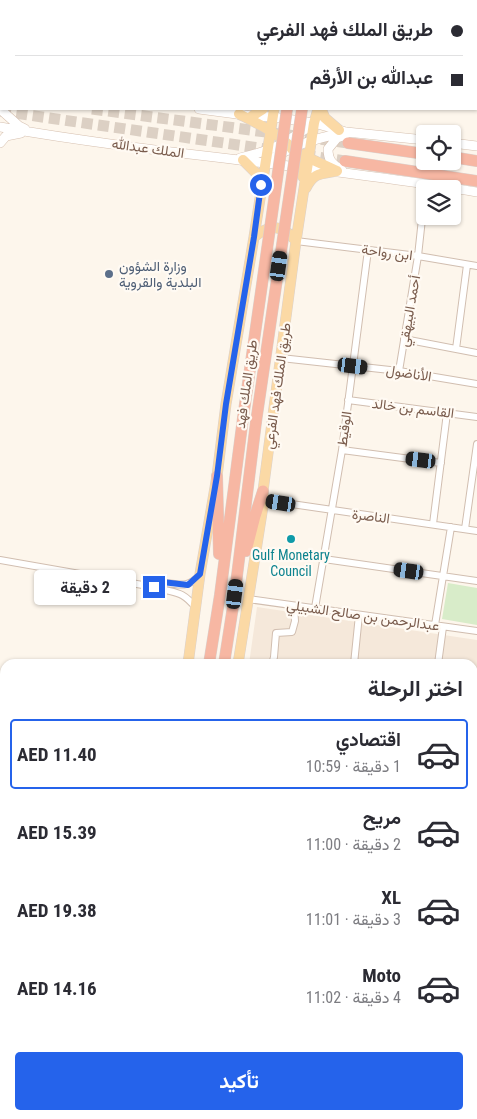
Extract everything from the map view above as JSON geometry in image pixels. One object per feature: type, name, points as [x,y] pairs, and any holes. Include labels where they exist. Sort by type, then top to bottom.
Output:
[{"type":"highway","name":"طريق الملك فهد","points":[[210,659],[287,110]]},
{"type":"highway","name":"طريق الملك فهد","points":[[225,659],[235,594],[256,422],[302,110]]},
{"type":"highway","points":[[346,134],[416,152]]},
{"type":"highway","points":[[461,159],[477,161]]},
{"type":"highway","points":[[343,168],[477,181]]},
{"type":"highway","points":[[217,476],[220,547],[216,588],[220,595]]},
{"type":"highway","points":[[235,594],[255,516],[264,496]]},
{"type":"main road","points":[[1,110],[18,126],[32,132]]},
{"type":"main road","points":[[207,110],[252,116],[274,113],[314,123],[346,134]]},
{"type":"main road","points":[[252,116],[261,110]]},
{"type":"main road","name":"طريق الملك فهد الفرعي","points":[[239,659],[264,496],[306,164],[314,123],[319,110]]},
{"type":"main road","points":[[320,110],[325,118],[346,134]]},
{"type":"main road","points":[[189,659],[200,574],[217,476],[226,404],[254,237],[264,163],[274,113]]},
{"type":"main road","points":[[274,113],[290,145]]},
{"type":"main road","points":[[240,114],[271,130],[290,145],[306,164],[343,168],[416,186]]},
{"type":"main road","points":[[264,163],[290,145],[314,123]]},
{"type":"main road","points":[[0,127],[32,132]]},
{"type":"main road","points":[[0,143],[6,136],[32,132]]},
{"type":"main road","name":"الملك عبدالله","points":[[32,132],[264,163],[306,164]]},
{"type":"main road","points":[[343,168],[332,163],[328,156],[328,149],[337,138],[346,134]]},
{"type":"main road","points":[[239,160],[312,139],[346,134],[416,139]]},
{"type":"main road","points":[[461,144],[477,146]]},
{"type":"main road","points":[[239,160],[256,173],[261,185]]},
{"type":"main road","points":[[302,195],[312,178],[343,168]]},
{"type":"main road","points":[[461,191],[477,192]]},
{"type":"main road","points":[[254,237],[264,229],[275,228],[286,231],[296,241]]},
{"type":"street","name":"أحمد البيهقي","points":[[399,371],[418,256],[421,225]]},
{"type":"street","name":"ابن رواحة","points":[[296,241],[418,256],[477,266]]},
{"type":"street","name":"الوقيط","points":[[315,608],[342,450],[368,250]]},
{"type":"street","points":[[456,350],[467,265]]},
{"type":"street","points":[[404,339],[477,353]]},
{"type":"street","name":"الأناضول","points":[[281,358],[399,371],[477,384]]},
{"type":"street","name":"القاسم بن خالد","points":[[348,400],[477,417]]},
{"type":"street","points":[[433,524],[447,413]]},
{"type":"street","points":[[465,529],[477,444]]},
{"type":"street","points":[[342,450],[441,463]]},
{"type":"street","name":"الناصرة","points":[[264,496],[332,511],[477,531]]},
{"type":"street","points":[[436,625],[452,527]]},
{"type":"street","points":[[324,559],[477,582]]},
{"type":"street","points":[[0,560],[178,592],[188,598],[196,608]]},
{"type":"street","points":[[154,587],[162,582],[188,585],[200,574]]},
{"type":"street","name":"عبدالرحمن بن صالح الشبيلي","points":[[248,599],[477,631]]},
{"type":"street","points":[[273,659],[276,633],[292,632],[295,621],[294,606]]},
{"type":"street","points":[[355,659],[359,615]]},
{"type":"street","points":[[439,659],[443,627]]},
{"type":"shaded area","points":[[257,607],[477,640],[477,659],[250,659]]},
{"type":"green space","points":[[448,583],[477,588],[477,625],[442,619]]},
{"type":"tunnel","points":[[100,110],[348,143]]},
{"type":"tunnel","points":[[0,111],[273,150]]},
{"type":"tunnel","points":[[304,155],[345,161]]},
{"type":"place","name":"وزارة الشؤون البلدية والقروية","points":[[109,274]]},
{"type":"place","name":"Gulf Monetary Council","points":[[291,539]]},
{"type":"route","points":[[154,587],[162,582],[180,586],[188,585],[200,574],[217,476],[226,404],[261,185]]}]
